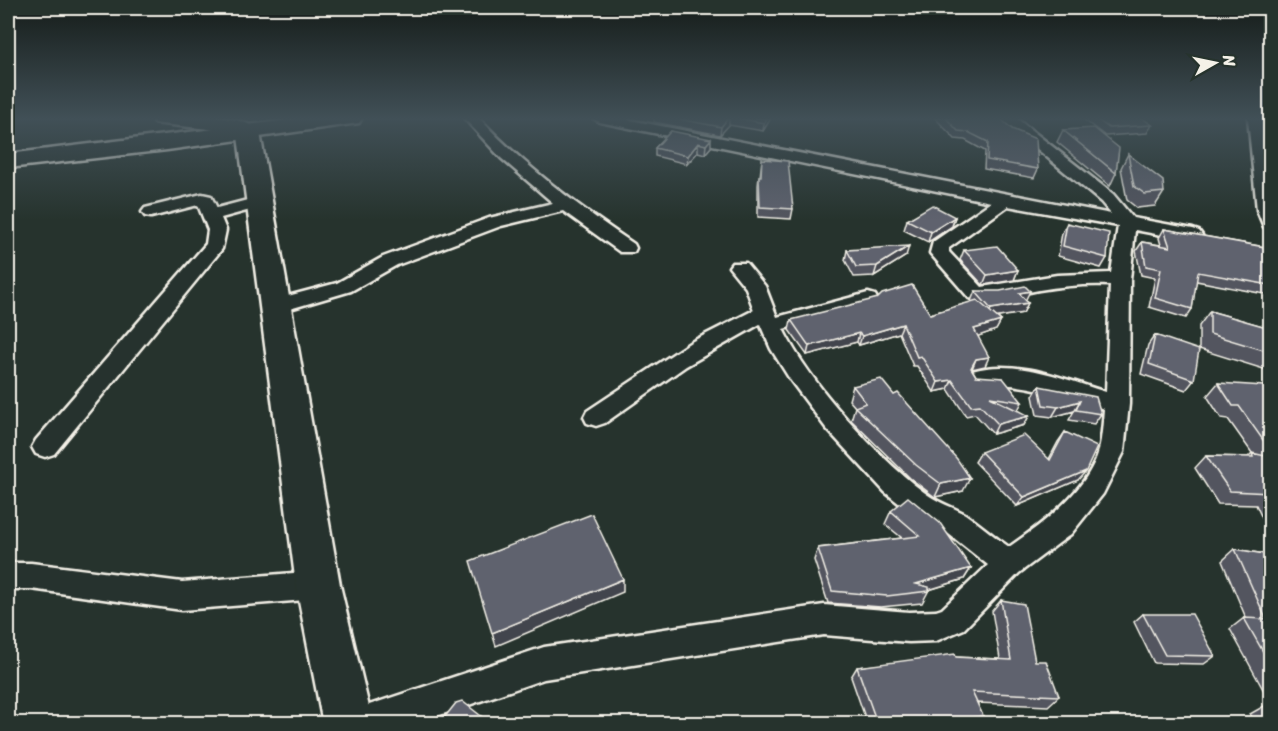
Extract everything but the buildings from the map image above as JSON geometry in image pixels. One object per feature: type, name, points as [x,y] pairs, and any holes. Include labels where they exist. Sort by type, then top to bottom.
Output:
[{"type":"main road","points":[[8,161],[73,152]]},
{"type":"main road","points":[[247,152],[259,202],[318,585],[348,723]]},
{"type":"street","points":[[506,152],[565,205],[627,248]]},
{"type":"street","points":[[768,152],[1204,237]]},
{"type":"street","points":[[363,723],[544,663],[824,620],[909,627],[936,626],[953,619],[1009,564],[1061,526],[1094,486],[1110,452],[1117,404],[1120,280],[1127,223],[1107,198],[1050,152]]},
{"type":"street","points":[[1259,152],[1266,210],[1270,223]]},
{"type":"street","points":[[45,447],[215,245],[218,230],[205,200],[151,212]]},
{"type":"street","points":[[1005,200],[940,246],[939,253],[976,293],[985,295],[1038,283],[1100,278],[1120,280]]},
{"type":"street","points":[[212,215],[259,202]]},
{"type":"street","points":[[276,306],[344,287],[390,261],[456,236],[565,205]]},
{"type":"street","points":[[739,267],[755,286],[782,349],[836,422],[894,484],[921,505],[956,523],[1009,564]]},
{"type":"street","points":[[596,417],[685,354],[729,328],[868,300]]},
{"type":"street","points":[[980,377],[1000,374],[1019,377],[1117,404]]},
{"type":"street","points":[[8,576],[32,576],[182,596],[318,585]]}]
